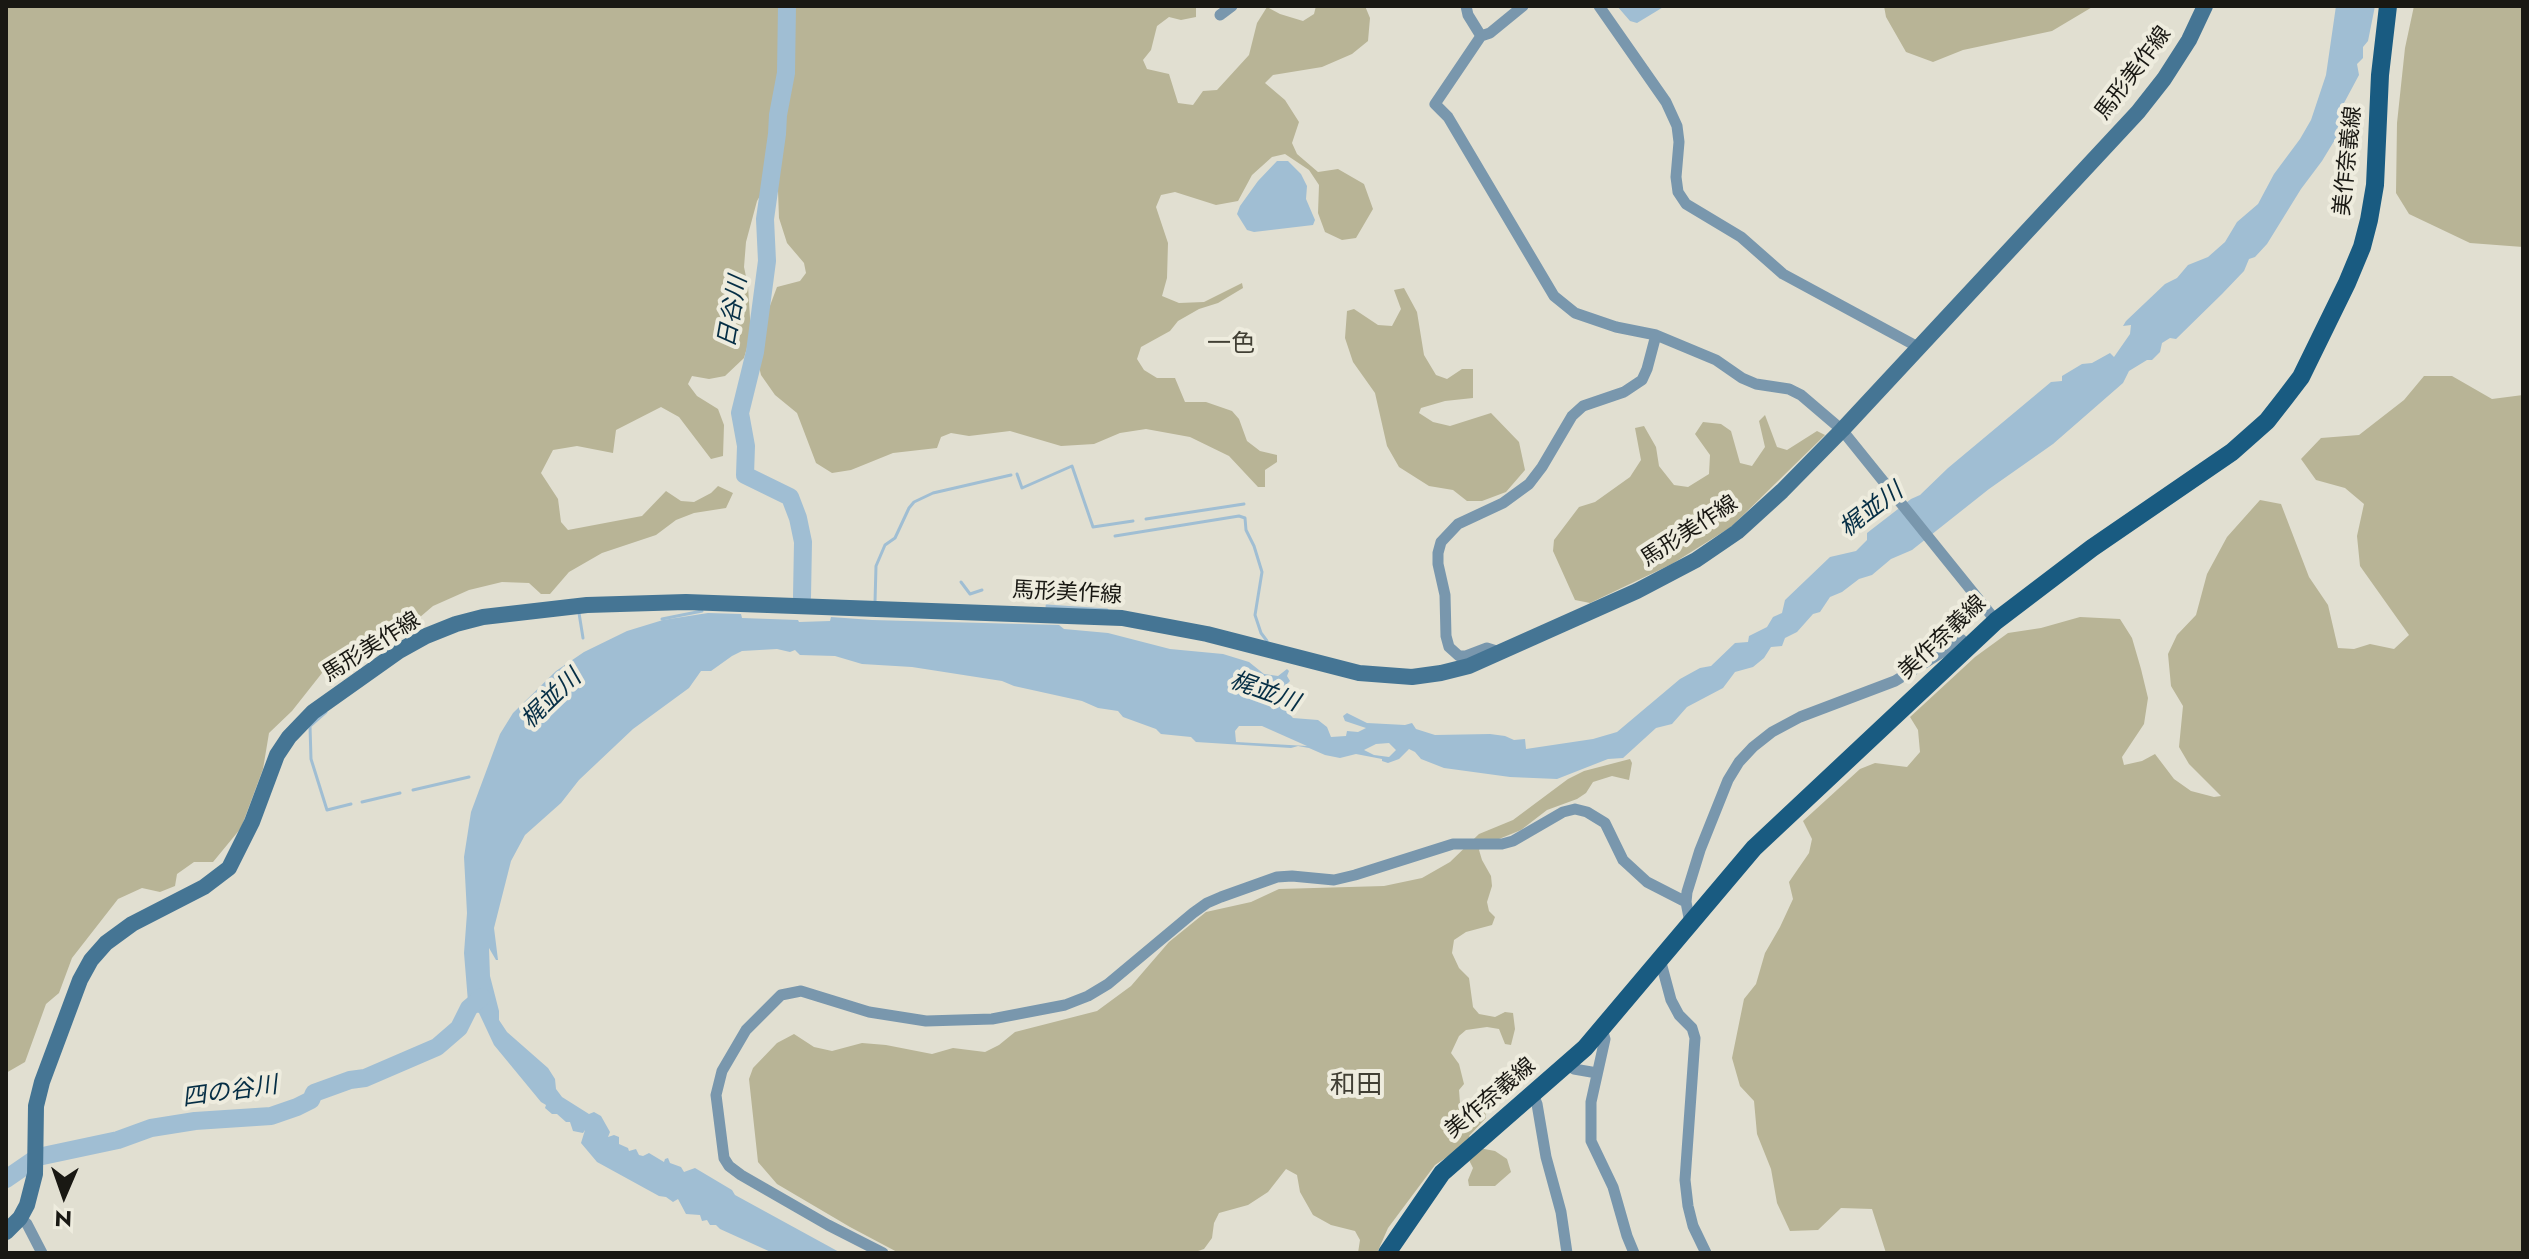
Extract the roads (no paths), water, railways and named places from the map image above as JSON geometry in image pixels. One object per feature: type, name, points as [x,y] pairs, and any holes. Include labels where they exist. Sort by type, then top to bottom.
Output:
[{"type":"main road","name":"馬形美作線","points":[[6,1232],[20,1218],[27,1205],[35,1170],[36,1106],[42,1082],[80,980],[91,960],[106,943],[132,924],[204,887],[229,868],[252,822],[277,755],[289,737],[313,712],[399,651],[426,636],[483,617],[587,605],[686,602],[1122,618],[1207,634],[1333,667],[1382,676],[1412,677],[1469,666],[1637,591],[1696,560],[1737,532],[1842,430],[2138,112],[2189,40],[2205,6]]},
{"type":"main road","name":"美作奈義線","points":[[1387,1253],[1442,1173],[1568,1064],[1602,1029],[1754,848],[1996,621],[2092,548],[2232,452],[2267,421],[2301,377],[2362,247],[2375,185],[2380,75],[2388,6]]},
{"type":"street","points":[[1220,15],[1232,6]]},
{"type":"street","points":[[1466,6],[1481,36]]},
{"type":"street","points":[[1523,6],[1490,33],[1481,36],[1435,104],[1448,117],[1554,296],[1584,317],[1625,330],[1656,335],[1716,360],[1756,384],[1789,389],[1801,395],[1842,430],[1996,621]]},
{"type":"street","points":[[1599,6],[1666,102],[1677,126],[1676,177],[1678,192],[1686,204],[1741,237],[1783,274],[1918,347]]},
{"type":"street","points":[[1503,653],[1487,648],[1459,656],[1449,647],[1445,595],[1438,564],[1441,542],[1458,524],[1503,503],[1529,484],[1572,416],[1583,406],[1624,392],[1642,380],[1656,335]]},
{"type":"street","points":[[1690,923],[1686,902],[1697,860],[1728,780],[1753,747],[1772,732],[1800,717],[1895,681],[1962,640],[1968,647]]},
{"type":"street","points":[[883,1253],[741,1175],[724,1158],[716,1095],[722,1071],[746,1030],[781,995],[801,991],[869,1012],[926,1021],[992,1019],[1065,1005],[1108,984],[1193,913],[1221,897],[1277,877],[1334,880],[1453,844],[1502,844],[1513,841],[1563,812],[1575,809],[1605,823],[1623,860],[1647,882],[1686,902]]},
{"type":"street","points":[[1660,959],[1671,1000],[1679,1015],[1692,1028],[1695,1038],[1685,1180],[1693,1226],[1706,1253]]},
{"type":"street","points":[[1602,1029],[1605,1039],[1591,1102],[1591,1141],[1613,1187],[1634,1253]]},
{"type":"street","points":[[1568,1064],[1574,1069],[1597,1073]]},
{"type":"street","points":[[1533,1094],[1561,1212],[1567,1253]]},
{"type":"street","points":[[20,1218],[27,1224],[42,1253]]},
{"type":"water","points":[[1617,6],[1665,6],[1637,23],[1630,21]]},
{"type":"water","name":"梶並川","points":[[2336,6],[2375,6],[2368,41],[2363,47],[2363,58],[2357,64],[2359,75],[2344,103],[2339,133],[2267,244],[2249,259],[2244,271],[2176,339],[2170,338],[2162,343],[2160,352],[2152,360],[2129,371],[2123,383],[2053,444],[1989,489],[1912,550],[1891,559],[1872,575],[1859,579],[1830,597],[1820,612],[1813,614],[1797,632],[1785,638],[1782,646],[1771,647],[1753,667],[1735,672],[1723,688],[1687,707],[1672,724],[1656,728],[1623,758],[1608,759],[1557,779],[1510,777],[1444,768],[1421,759],[1409,749],[1399,759],[1388,763],[1356,754],[1340,758],[1298,746],[1196,742],[1191,737],[1161,734],[1156,729],[1123,717],[1118,711],[1002,681],[912,667],[862,664],[835,656],[800,655],[795,650],[742,651],[711,671],[701,671],[689,688],[633,729],[525,835],[511,861],[494,928],[498,960],[489,948],[490,976],[499,1020],[507,1032],[548,1068],[562,1097],[589,1114],[594,1112],[601,1116],[610,1132],[608,1137],[619,1137],[619,1144],[629,1151],[636,1149],[639,1155],[649,1153],[664,1162],[668,1158],[670,1163],[681,1167],[684,1172],[695,1168],[732,1190],[735,1195],[841,1253],[773,1253],[716,1225],[710,1225],[707,1220],[702,1221],[700,1215],[686,1214],[678,1199],[673,1202],[659,1196],[597,1162],[581,1143],[585,1130],[583,1133],[573,1131],[570,1122],[545,1108],[546,1105],[494,1045],[479,1013],[473,1011],[468,1002],[464,953],[467,913],[464,857],[471,812],[500,734],[513,713],[556,671],[584,652],[627,631],[663,620],[708,613],[799,622],[830,621],[831,617],[1059,625],[1064,629],[1108,633],[1170,649],[1223,654],[1249,662],[1264,674],[1278,676],[1287,669],[1290,681],[1280,691],[1287,695],[1277,701],[1277,705],[1293,718],[1318,720],[1327,727],[1331,737],[1346,736],[1347,731],[1358,732],[1366,728],[1345,721],[1343,716],[1347,713],[1367,723],[1412,723],[1416,729],[1435,735],[1490,734],[1514,740],[1525,739],[1526,749],[1593,739],[1617,732],[1680,679],[1700,668],[1711,666],[1735,643],[1748,642],[1749,636],[1767,627],[1773,617],[1782,613],[1785,600],[1830,557],[1856,551],[1867,540],[1867,533],[1920,495],[2051,382],[2062,381],[2062,376],[2082,364],[2092,363],[2110,353],[2114,357],[2130,334],[2131,325],[2123,326],[2126,321],[2188,265],[2208,257],[2225,242],[2237,222],[2258,204],[2274,174],[2311,120],[2326,75]],"holes":[[[1239,726],[1262,726],[1307,746],[1236,742],[1235,731]],[[1389,743],[1396,750],[1389,757],[1364,750],[1376,744]]]},
{"type":"water","points":[[1277,161],[1288,161],[1301,174],[1307,186],[1306,199],[1315,220],[1313,225],[1254,232],[1247,230],[1237,214],[1240,206]]},
{"type":"waterway","name":"日谷川","points":[[787,6],[786,73],[765,219],[767,261],[755,352],[740,413],[746,446],[745,475],[790,497],[798,518],[803,542],[802,597]]},
{"type":"waterway","points":[[1017,474],[1022,488],[1072,466],[1093,527],[1133,521]]},
{"type":"waterway","points":[[875,602],[876,566],[885,545],[895,538],[914,502],[933,493],[1011,475]]},
{"type":"waterway","points":[[1146,519],[1244,504]]},
{"type":"waterway","points":[[1115,536],[1239,516],[1245,518],[1246,530],[1262,572],[1255,615],[1267,641]]},
{"type":"waterway","points":[[961,582],[970,594],[982,590]]},
{"type":"waterway","points":[[1047,606],[1107,610]]},
{"type":"waterway","points":[[662,619],[702,611]]},
{"type":"waterway","points":[[579,613],[583,638]]},
{"type":"waterway","points":[[326,712],[310,726],[311,759],[327,810],[351,804]]},
{"type":"waterway","points":[[413,790],[469,777]]},
{"type":"waterway","points":[[362,802],[400,793]]},
{"type":"waterway","name":"四の谷川","points":[[6,1179],[38,1157],[118,1140],[151,1128],[195,1121],[271,1116],[297,1107],[311,1100],[314,1093],[365,1078],[437,1047],[459,1028],[469,1008],[482,997]]},
{"type":"district","name":"一色","points":[[1231,345]]},
{"type":"district","name":"和田","points":[[1356,1087]]}]
